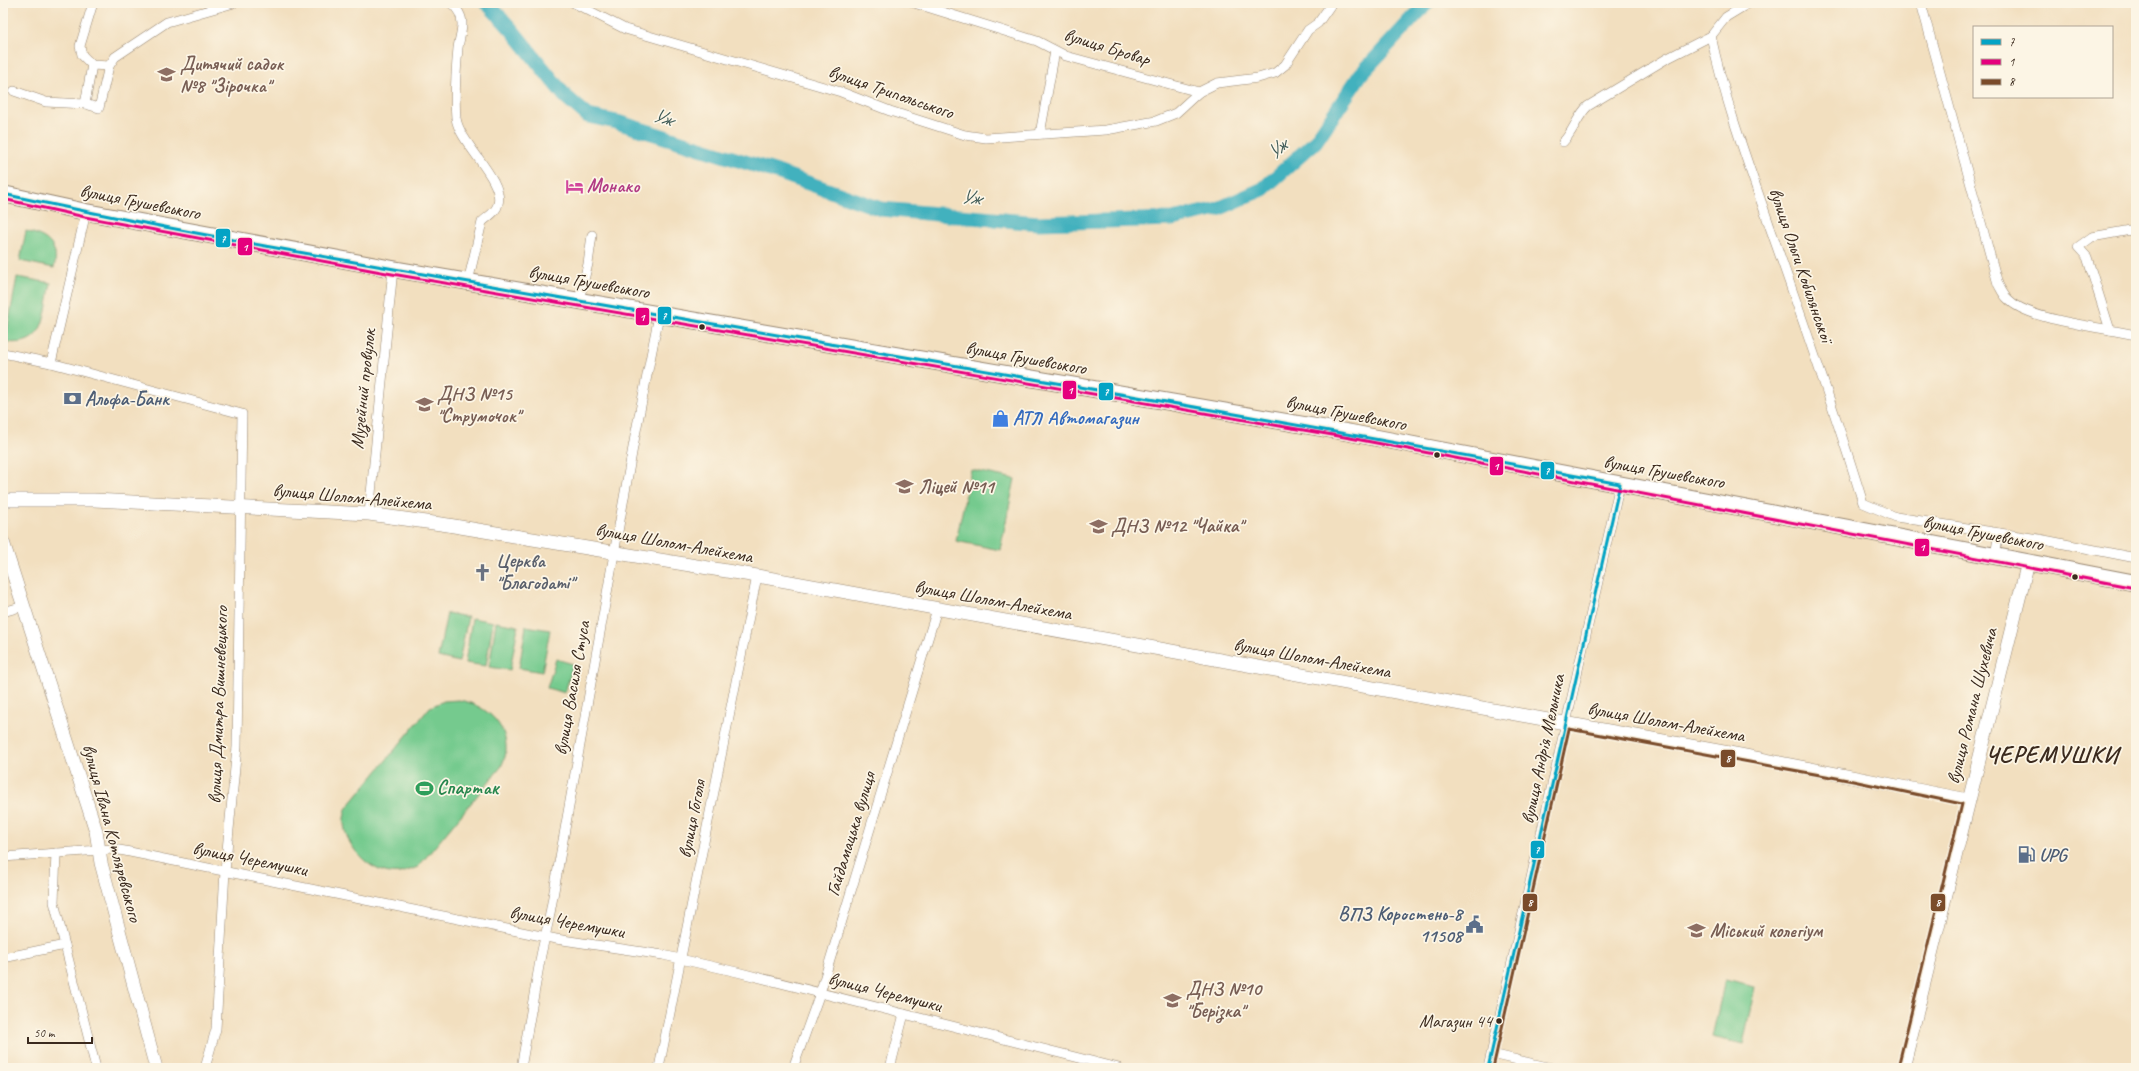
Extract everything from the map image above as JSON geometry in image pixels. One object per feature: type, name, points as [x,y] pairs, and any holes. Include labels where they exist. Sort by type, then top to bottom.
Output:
[{"type":"highway","name":"вулиця Грушевського","points":[[3,194],[86,212],[394,269],[1351,434],[1995,555],[2136,583]]},
{"type":"street","points":[[93,3],[80,46],[82,55],[92,65],[109,66]]},
{"type":"street","points":[[14,92],[46,102],[85,104],[100,108],[109,66],[115,57],[167,22],[234,3]]},
{"type":"street","points":[[451,3],[459,12],[462,23],[458,46],[456,119],[465,138],[495,184],[499,200],[497,208],[482,222],[468,282]]},
{"type":"street","name":"вулиця Трипольського","points":[[574,3],[625,29],[841,92],[890,111],[965,135],[986,138],[1106,130],[1156,122],[1176,113],[1199,92],[1217,83],[1258,78],[1275,73],[1285,65],[1308,30],[1318,24],[1332,3]]},
{"type":"street","name":"вулиця Бровар","points":[[914,3],[1037,41],[1066,56],[1199,92]]},
{"type":"street","points":[[1563,142],[1569,136],[1582,112],[1588,106],[1666,59],[1711,36],[1726,16],[1749,3]]},
{"type":"street","points":[[1920,3],[1998,284],[2002,293],[2016,306],[2032,313],[2136,335]]},
{"type":"street","name":"вулиця Ольги Кобилянської","points":[[1711,36],[1719,71],[1749,165],[1845,446],[1862,503],[1896,517],[2000,533]]},
{"type":"street","points":[[1040,134],[1055,51]]},
{"type":"street","points":[[85,104],[92,65]]},
{"type":"street","points":[[3,353],[51,363],[86,212]]},
{"type":"street","points":[[2110,330],[2087,258],[2078,247],[2092,237],[2136,229]]},
{"type":"street","points":[[579,300],[588,264],[592,235]]},
{"type":"street","name":"Музейний провулок","points":[[369,514],[394,269]]},
{"type":"street","name":"вулиця Василя Стуса","points":[[521,1068],[614,552],[659,314]]},
{"type":"street","name":"вулиця Дмитра Вишневецького","points":[[51,363],[242,414],[238,747],[225,871],[216,1029],[205,1068]]},
{"type":"street","name":"вулиця Андрія Мельника","points":[[1488,1068],[1620,484]]},
{"type":"street","name":"вулиця Шолом-Алейхема","points":[[3,500],[94,500],[369,514],[757,576],[1854,776],[1968,800]]},
{"type":"street","points":[[1995,555],[2000,533],[2136,558]]},
{"type":"street","name":"вулиця Івана Котляревського","points":[[3,542],[96,830],[101,863],[156,1068]]},
{"type":"street","name":"вулиця Романа Шухевича","points":[[1903,1068],[2028,562]]},
{"type":"street","name":"вулиця Гоголя","points":[[659,1068],[757,576]]},
{"type":"street","points":[[3,612],[24,606]]},
{"type":"street","name":"Гайдамацька вулиця","points":[[793,1068],[820,993],[937,609]]},
{"type":"street","name":"вулиця Черемушки","points":[[3,857],[113,849],[545,936],[681,960],[820,993],[1119,1068]]},
{"type":"street","points":[[56,853],[54,902],[96,1068]]},
{"type":"street","points":[[3,958],[65,945]]},
{"type":"street","points":[[890,1068],[904,1014]]},
{"type":"street","points":[[1492,1054],[1552,1068]]},
{"type":"green space","points":[[26,231],[40,236],[50,243],[55,253],[54,268],[20,261]]},
{"type":"green space","points":[[17,277],[51,283],[47,306],[41,326],[36,334],[29,340],[5,342]]},
{"type":"green space","points":[[971,470],[1015,479],[1000,550],[956,541]]},
{"type":"green space","points":[[447,613],[468,617],[459,662],[438,657]]},
{"type":"green space","points":[[472,618],[493,622],[486,666],[465,663]]},
{"type":"green space","points":[[496,622],[518,626],[510,670],[489,667]]},
{"type":"green space","points":[[526,626],[550,630],[542,672],[519,668]]},
{"type":"green space","points":[[556,659],[573,664],[565,693],[547,688]]},
{"type":"green space","name":"Спартак","points":[[459,700],[477,706],[492,716],[498,724],[506,741],[506,753],[501,767],[418,867],[397,873],[382,871],[366,862],[349,841],[344,822],[346,809],[430,707],[444,701]]},
{"type":"green space","points":[[1725,980],[1755,987],[1743,1044],[1712,1037]]},
{"type":"waterway","name":"Уж","points":[[487,3],[512,30],[565,96],[588,116],[617,122],[777,172],[881,209],[1038,223],[1172,219],[1218,209],[1263,189],[1315,142],[1361,74],[1427,3]]},
{"type":"transit line","name":"7","points":[[3,194],[331,258],[1381,440],[1620,484],[1488,1068]]},
{"type":"transit line","name":"1","points":[[3,199],[85,217],[392,274],[1350,438],[2135,588]]},
{"type":"transit line","name":"8","points":[[1493,1068],[1569,729],[1853,781],[1962,804],[1898,1067]]},
{"type":"place","name":"Дитячий садок №8 \"Зірочка\"","points":[[167,75]]},
{"type":"place","name":"Монако","points":[[574,186]]},
{"type":"place","name":"Альфа-Банк","points":[[72,399]]},
{"type":"place","name":"ДНЗ №15 \"Струмочок\"","points":[[424,405]]},
{"type":"place","name":"АТЛ Автомагазин","points":[[1000,418]]},
{"type":"place","name":"Ліцей №11","points":[[905,487]]},
{"type":"place","name":"ДНЗ №12 \"Чайка\"","points":[[1098,526]]},
{"type":"place","name":"Церква \"Благодаті\"","points":[[483,572]]},
{"type":"place","name":"Спартак","points":[[424,788]]},
{"type":"place","name":"UPG","points":[[2026,855]]},
{"type":"place","name":"ВПЗ Коростень-8 11508","points":[[1475,925]]},
{"type":"place","name":"Міський колегіум","points":[[1697,931]]},
{"type":"place","name":"ДНЗ №10 \"Берізка\"","points":[[1173,1000]]},
{"type":"place","name":"Магазин 44","points":[[1499,1021]]},
{"type":"district","name":"ЧЕРЕМУШКИ","points":[[2052,754]]}]
